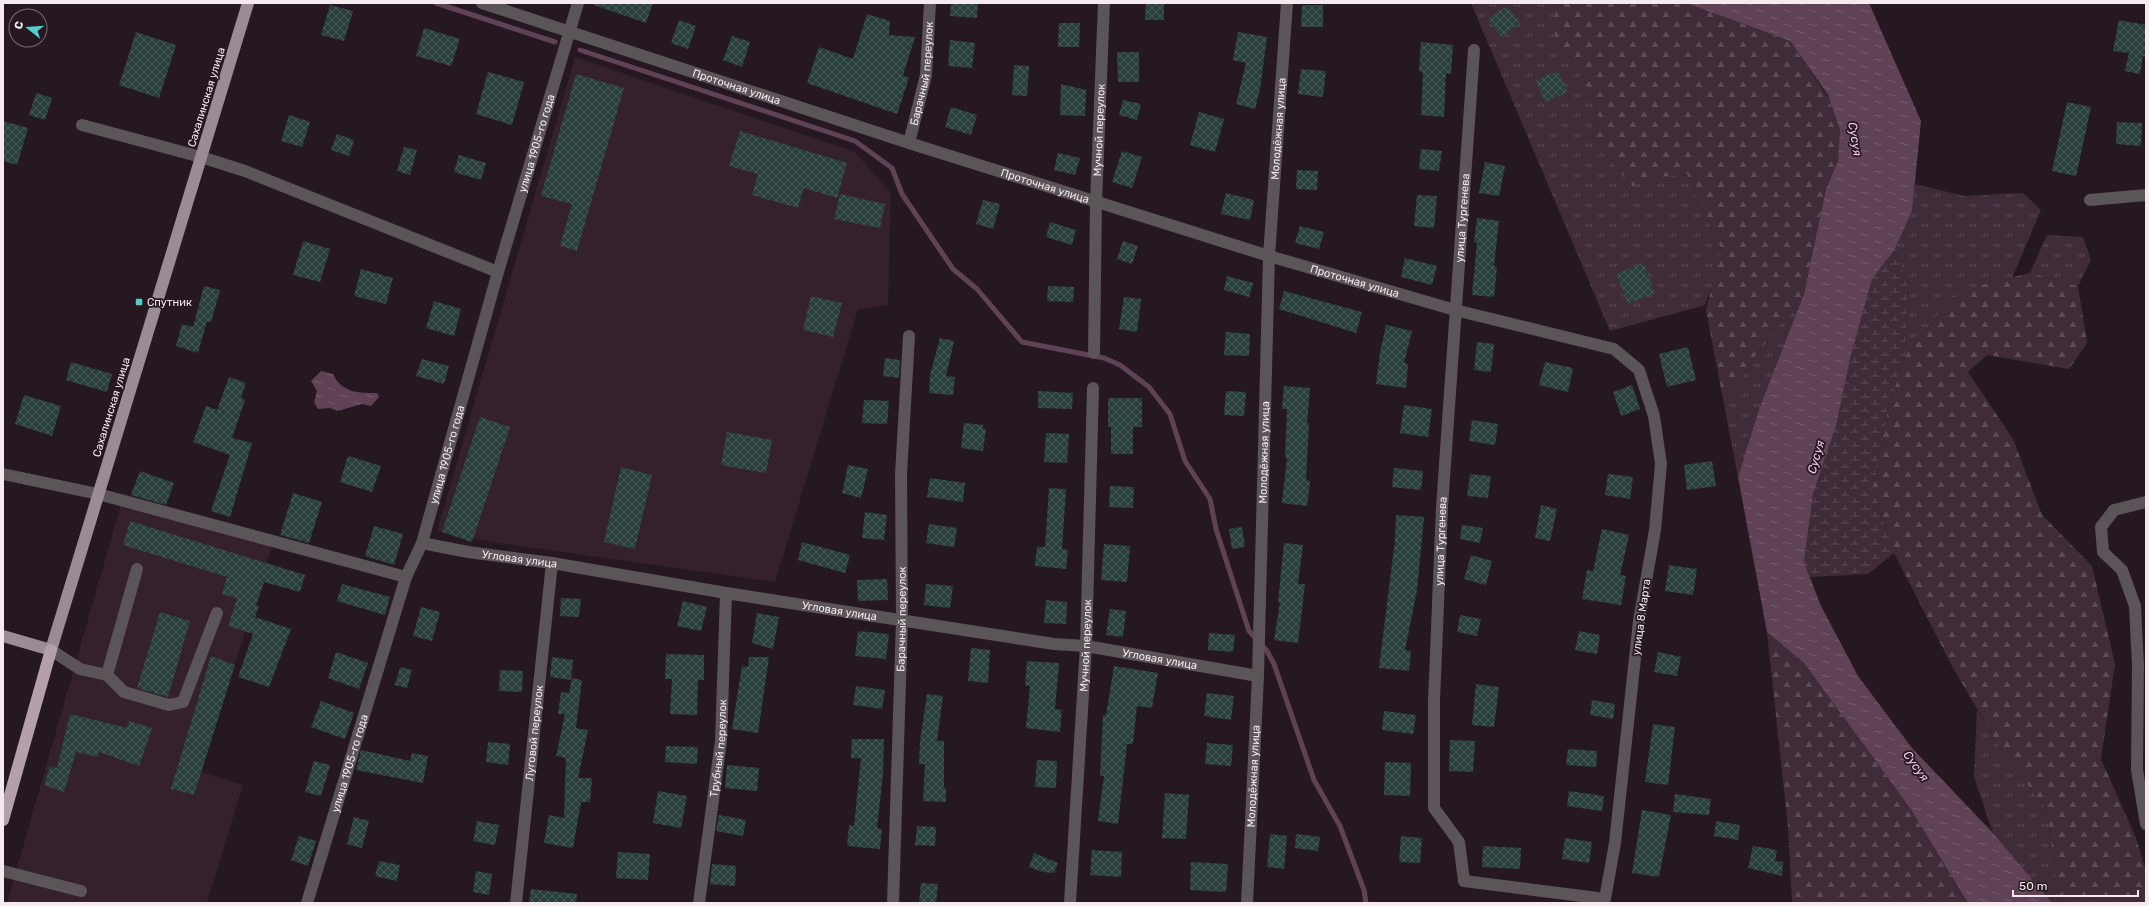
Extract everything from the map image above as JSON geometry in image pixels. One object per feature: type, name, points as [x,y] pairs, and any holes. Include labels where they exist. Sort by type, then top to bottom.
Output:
[{"type":"highway","name":"Сахалинская улица","points":[[3,820],[51,650]]},
{"type":"main road","name":"Сахалинская улица","points":[[51,650],[248,3]]},
{"type":"main road","points":[[3,636],[51,650]]},
{"type":"street","name":"Проточная улица","points":[[482,3],[569,33],[909,143],[1269,256],[1455,310],[1614,349]]},
{"type":"street","name":"улица 1905-го года","points":[[308,903],[406,577],[422,543],[498,272],[578,3]]},
{"type":"street","name":"Барачный переулок","points":[[909,143],[926,75],[930,3]]},
{"type":"street","name":"Мучной переулок","points":[[1094,353],[1096,202],[1104,3]]},
{"type":"street","name":"Молодёжная улица","points":[[1247,903],[1258,676],[1269,256],[1287,3]]},
{"type":"street","name":"улица Тургенева","points":[[1474,50],[1442,507],[1434,693],[1434,808],[1459,842],[1464,881],[1604,899]]},
{"type":"street","points":[[82,125],[201,157],[245,171],[498,272]]},
{"type":"street","points":[[2090,200],[2146,195]]},
{"type":"street","name":"Барачный переулок","points":[[893,903],[902,620],[901,474],[909,336]]},
{"type":"street","name":"улица 8 Марта","points":[[1604,899],[1615,843],[1639,621],[1655,530],[1661,464],[1654,416],[1639,370],[1614,349]]},
{"type":"street","name":"Мучной переулок","points":[[1070,903],[1086,646],[1093,388]]},
{"type":"street","points":[[3,474],[98,494],[406,577]]},
{"type":"street","points":[[2146,502],[2114,510],[2101,527],[2103,552],[2122,570],[2134,606],[2138,666],[2137,770],[2146,824]]},
{"type":"street","name":"Угловая улица","points":[[422,543],[468,552],[552,563],[726,593],[1054,644],[1086,646],[1258,676]]},
{"type":"street","name":"Луговой переулок","points":[[516,903],[552,563]]},
{"type":"street","points":[[106,675],[137,569]]},
{"type":"street","name":"Трубный переулок","points":[[699,903],[721,741],[726,593]]},
{"type":"street","points":[[51,650],[80,669],[106,675],[124,692],[169,705],[183,702],[217,613]]},
{"type":"street","points":[[3,871],[81,891]]},
{"type":"shaded area","points":[[575,57],[855,152],[891,193],[888,305],[858,309],[775,582],[492,542],[437,531]]},
{"type":"shaded area","points":[[124,494],[275,536],[201,772],[243,785],[207,903],[7,903]]},
{"type":"green space","points":[[1471,3],[1557,3],[1555,13],[1555,39],[1583,75],[1599,116],[1587,131],[1633,187],[1644,179],[1687,174],[1721,249],[1715,278],[1705,305],[1610,331]]},
{"type":"green space","points":[[1557,3],[1686,3],[1790,41],[1829,99],[1840,130],[1838,161],[1826,189],[1804,294],[1759,351],[1724,404],[1706,310],[1721,249],[1687,174],[1644,179],[1633,187],[1587,131],[1599,116],[1583,75],[1555,39],[1555,13]]},
{"type":"green space","points":[[1915,184],[1964,196],[2023,193],[2041,210],[2012,278],[2030,273],[2047,235],[2083,237],[2091,260],[2078,286],[2041,276],[1957,291],[1905,356],[1908,285],[1895,249],[1912,211]]},
{"type":"green space","points":[[1895,249],[1908,285],[1905,356],[1888,409],[1873,486],[1894,553],[1868,574],[1810,577],[1804,562],[1813,494],[1836,426],[1851,355],[1872,278]]},
{"type":"green space","points":[[2030,273],[2078,286],[2087,343],[2069,369],[1987,355],[1968,372],[2013,439],[2042,515],[2092,566],[2115,664],[2101,759],[2136,838],[2146,871],[2146,903],[2059,903],[2047,810],[2002,751],[1953,668],[1894,553],[1873,486],[1888,409],[1905,356],[1957,291]]},
{"type":"green space","points":[[1804,294],[1759,409],[1738,477],[1724,404],[1762,347]]},
{"type":"green space","points":[[1767,632],[1804,663],[1910,808],[1968,903],[1792,903],[1788,827]]},
{"type":"green space","points":[[1977,710],[2002,751],[2047,810],[2059,903],[2052,903],[1993,833],[1974,777]]},
{"type":"water","name":"Сусуя","points":[[1686,3],[1869,3],[1921,121],[1912,211],[1895,249],[1872,279],[1851,355],[1836,426],[1813,494],[1804,562],[1821,606],[1858,676],[1912,748],[1993,833],[2052,903],[1968,903],[1910,808],[1804,663],[1767,632],[1738,477],[1759,409],[1804,294],[1826,189],[1838,161],[1840,130],[1828,95],[1790,41]]},
{"type":"water","points":[[321,371],[333,374],[341,385],[351,391],[377,393],[379,397],[371,406],[362,404],[337,411],[330,408],[318,409],[314,402],[317,391],[311,381]]},
{"type":"building","points":[[595,3],[653,3],[646,23],[594,5]]},
{"type":"building","points":[[951,3],[978,3],[977,18],[950,16]]},
{"type":"building","points":[[1146,3],[1164,3],[1164,20],[1145,20]]},
{"type":"building","points":[[330,5],[353,11],[344,41],[321,35]]},
{"type":"building","points":[[1302,5],[1323,5],[1323,27],[1301,27]]},
{"type":"building","points":[[1507,6],[1520,23],[1501,37],[1488,19]]},
{"type":"building","points":[[867,14],[890,21],[889,35],[915,37],[903,75],[909,78],[897,114],[807,83],[819,47],[853,59]]},
{"type":"building","points":[[679,20],[696,26],[688,49],[671,43]]},
{"type":"building","points":[[2119,20],[2146,25],[2146,57],[2143,56],[2140,74],[2125,71],[2129,53],[2113,51]]},
{"type":"building","points":[[1059,23],[1080,23],[1079,47],[1058,47]]},
{"type":"building","points":[[424,28],[460,39],[451,66],[416,56]]},
{"type":"building","points":[[136,32],[176,45],[159,98],[119,85]]},
{"type":"building","points":[[1238,32],[1267,37],[1260,89],[1255,109],[1236,104],[1246,63],[1233,60]]},
{"type":"building","points":[[732,36],[750,42],[742,67],[723,60]]},
{"type":"building","points":[[950,40],[975,43],[972,68],[948,66]]},
{"type":"building","points":[[1421,42],[1453,45],[1451,74],[1446,73],[1444,117],[1421,115],[1423,72],[1419,71]]},
{"type":"building","points":[[1117,52],[1139,52],[1139,82],[1118,82]]},
{"type":"building","points":[[1014,65],[1029,66],[1027,96],[1012,95]]},
{"type":"building","points":[[1301,69],[1326,71],[1323,97],[1298,94]]},
{"type":"building","points":[[1558,71],[1568,92],[1545,102],[1536,80]]},
{"type":"building","points":[[488,72],[524,82],[512,125],[476,114]]},
{"type":"building","points":[[576,74],[624,88],[577,251],[560,246],[572,204],[541,196]]},
{"type":"building","points":[[1061,84],[1086,90],[1085,116],[1060,115]]},
{"type":"building","points":[[36,93],[52,98],[45,120],[29,115]]},
{"type":"building","points":[[1123,100],[1141,104],[1137,120],[1119,115]]},
{"type":"building","points":[[2067,102],[2091,107],[2076,176],[2052,171]]},
{"type":"building","points":[[951,107],[977,115],[971,135],[945,127]]},
{"type":"building","points":[[1199,112],[1224,119],[1215,152],[1190,145]]},
{"type":"building","points":[[289,115],[310,122],[302,147],[281,141]]},
{"type":"building","points":[[3,121],[28,128],[17,165],[3,161]]},
{"type":"building","points":[[2117,122],[2142,123],[2141,146],[2116,144]]},
{"type":"building","points":[[740,131],[847,163],[837,198],[804,188],[798,208],[752,195],[758,174],[729,166]]},
{"type":"building","points":[[337,134],[354,140],[349,156],[331,150]]},
{"type":"building","points":[[404,147],[417,150],[410,175],[397,171]]},
{"type":"building","points":[[1421,149],[1442,151],[1439,171],[1419,169]]},
{"type":"building","points":[[1122,151],[1142,157],[1132,188],[1112,182]]},
{"type":"building","points":[[1058,153],[1080,158],[1075,175],[1054,170]]},
{"type":"building","points":[[459,155],[486,163],[481,180],[454,172]]},
{"type":"building","points":[[1485,162],[1505,166],[1499,196],[1479,193]]},
{"type":"building","points":[[1297,170],[1318,171],[1317,190],[1296,189]]},
{"type":"building","points":[[1226,193],[1254,200],[1250,220],[1221,214]]},
{"type":"building","points":[[840,194],[885,204],[880,228],[834,219]]},
{"type":"building","points":[[1417,195],[1437,196],[1434,228],[1414,226]]},
{"type":"building","points":[[983,200],[1000,204],[993,229],[976,224]]},
{"type":"building","points":[[1477,218],[1499,221],[1494,266],[1497,266],[1494,297],[1472,295],[1477,243],[1474,242]]},
{"type":"building","points":[[1050,222],[1076,230],[1072,245],[1046,237]]},
{"type":"building","points":[[1300,226],[1324,232],[1319,249],[1295,243]]},
{"type":"building","points":[[303,241],[330,249],[320,282],[293,275]]},
{"type":"building","points":[[1123,241],[1138,246],[1132,264],[1117,259]]},
{"type":"building","points":[[1405,258],[1437,266],[1432,285],[1401,277]]},
{"type":"building","points":[[1643,263],[1655,293],[1628,304],[1616,274]]},
{"type":"building","points":[[361,269],[393,278],[386,304],[354,296]]},
{"type":"building","points":[[1227,276],[1253,283],[1249,297],[1224,290]]},
{"type":"building","points":[[204,286],[220,290],[211,322],[207,321],[198,353],[176,346],[182,324],[193,327]]},
{"type":"building","points":[[1048,286],[1074,287],[1073,302],[1047,301]]},
{"type":"building","points":[[1284,291],[1362,312],[1356,333],[1279,309]]},
{"type":"building","points":[[811,296],[842,303],[833,337],[803,330]]},
{"type":"building","points":[[1124,297],[1141,299],[1137,332],[1119,329]]},
{"type":"building","points":[[434,301],[461,309],[454,336],[426,328]]},
{"type":"building","points":[[1386,325],[1412,331],[1404,363],[1408,364],[1406,388],[1376,384],[1380,352]]},
{"type":"building","points":[[1226,332],[1250,334],[1249,356],[1224,355]]},
{"type":"building","points":[[940,338],[954,341],[946,376],[955,377],[953,395],[929,393],[930,375]]},
{"type":"building","points":[[1477,342],[1494,344],[1491,372],[1474,370]]},
{"type":"building","points":[[1688,347],[1696,380],[1667,387],[1659,354]]},
{"type":"building","points":[[885,358],[900,360],[899,378],[883,376]]},
{"type":"building","points":[[422,359],[449,366],[444,384],[416,376]]},
{"type":"building","points":[[71,362],[112,374],[107,392],[66,380]]},
{"type":"building","points":[[1545,362],[1573,368],[1568,392],[1539,385]]},
{"type":"building","points":[[229,377],[246,383],[241,398],[245,400],[232,438],[252,443],[230,517],[211,511],[230,455],[193,442],[206,406],[217,410]]},
{"type":"building","points":[[1632,385],[1640,409],[1621,416],[1613,392]]},
{"type":"building","points":[[1284,386],[1310,388],[1307,423],[1309,423],[1306,480],[1310,481],[1307,506],[1282,503],[1287,458],[1285,457],[1287,409],[1282,409]]},
{"type":"building","points":[[1038,391],[1073,393],[1072,409],[1038,408]]},
{"type":"building","points":[[1226,391],[1246,392],[1244,416],[1224,415]]},
{"type":"building","points":[[24,395],[61,406],[52,436],[15,424]]},
{"type":"building","points":[[1108,398],[1142,398],[1142,427],[1133,427],[1133,454],[1111,454],[1111,427],[1108,427]]},
{"type":"building","points":[[864,400],[889,401],[887,424],[862,423]]},
{"type":"building","points":[[1404,405],[1432,409],[1428,437],[1400,433]]},
{"type":"building","points":[[480,417],[510,427],[472,542],[442,532]]},
{"type":"building","points":[[1472,420],[1498,424],[1495,445],[1469,441]]},
{"type":"building","points":[[964,423],[983,425],[983,429],[986,429],[983,451],[961,448]]},
{"type":"building","points":[[727,432],[772,440],[766,473],[721,465]]},
{"type":"building","points":[[1046,433],[1069,434],[1067,463],[1044,462]]},
{"type":"building","points":[[348,456],[381,466],[372,492],[340,482]]},
{"type":"building","points":[[1712,461],[1716,486],[1687,490],[1684,465]]},
{"type":"building","points":[[848,465],[868,469],[861,498],[842,493]]},
{"type":"building","points":[[621,467],[652,475],[635,549],[604,542]]},
{"type":"building","points":[[1394,468],[1423,471],[1421,490],[1392,487]]},
{"type":"building","points":[[140,471],[174,483],[166,505],[131,495]]},
{"type":"building","points":[[1470,474],[1491,476],[1488,498],[1467,496]]},
{"type":"building","points":[[1608,474],[1633,477],[1630,499],[1605,495]]},
{"type":"building","points":[[930,478],[965,483],[963,502],[927,497]]},
{"type":"building","points":[[1110,486],[1134,487],[1133,508],[1109,507]]},
{"type":"building","points":[[1049,488],[1066,489],[1062,549],[1068,550],[1066,569],[1035,566],[1037,547],[1045,547]]},
{"type":"building","points":[[293,493],[322,502],[309,543],[280,535]]},
{"type":"building","points":[[1541,505],[1557,509],[1550,541],[1535,538]]},
{"type":"building","points":[[865,512],[887,515],[884,540],[862,538]]},
{"type":"building","points":[[1396,515],[1424,517],[1417,590],[1405,650],[1411,651],[1409,671],[1379,668],[1395,540]]},
{"type":"building","points":[[130,521],[305,575],[300,592],[264,582],[256,606],[259,606],[255,617],[291,629],[269,687],[238,677],[253,634],[228,626],[237,598],[222,594],[227,577],[123,545]]},
{"type":"building","points":[[929,524],[957,528],[954,547],[926,543]]},
{"type":"building","points":[[1462,525],[1483,528],[1480,543],[1460,539]]},
{"type":"building","points":[[374,526],[403,534],[394,565],[365,556]]},
{"type":"building","points":[[1242,527],[1245,547],[1232,549],[1229,529]]},
{"type":"building","points":[[1602,529],[1629,535],[1620,575],[1626,576],[1621,605],[1582,599],[1587,570],[1593,571]]},
{"type":"building","points":[[802,542],[850,555],[845,573],[798,560]]},
{"type":"building","points":[[1284,543],[1303,545],[1298,584],[1305,584],[1298,643],[1274,640],[1280,602],[1278,602]]},
{"type":"building","points":[[1104,544],[1130,546],[1127,582],[1101,580]]},
{"type":"building","points":[[1471,555],[1492,561],[1486,585],[1464,579]]},
{"type":"building","points":[[1669,565],[1697,569],[1693,595],[1665,591]]},
{"type":"building","points":[[887,579],[888,600],[858,601],[857,580]]},
{"type":"building","points":[[342,584],[390,597],[385,615],[337,601]]},
{"type":"building","points":[[926,584],[953,586],[950,608],[924,605]]},
{"type":"building","points":[[561,598],[581,599],[579,617],[560,616]]},
{"type":"building","points":[[1046,600],[1067,602],[1066,624],[1044,623]]},
{"type":"building","points":[[683,601],[707,607],[701,631],[677,626]]},
{"type":"building","points":[[421,607],[440,612],[432,641],[413,636]]},
{"type":"building","points":[[1110,609],[1126,611],[1123,637],[1106,635]]},
{"type":"building","points":[[160,612],[190,621],[168,697],[137,688]]},
{"type":"building","points":[[757,613],[779,617],[773,649],[752,643]]},
{"type":"building","points":[[1460,615],[1481,619],[1477,636],[1457,632]]},
{"type":"building","points":[[858,631],[889,634],[886,659],[855,656]]},
{"type":"building","points":[[1579,631],[1600,635],[1597,654],[1575,650]]},
{"type":"building","points":[[1209,633],[1235,635],[1233,652],[1208,650]]},
{"type":"building","points":[[971,648],[990,650],[988,683],[968,681]]},
{"type":"building","points":[[336,652],[368,663],[359,689],[328,678]]},
{"type":"building","points":[[1658,652],[1681,657],[1677,676],[1654,672]]},
{"type":"building","points":[[666,654],[704,655],[704,680],[698,680],[697,715],[670,714],[672,679],[665,679]]},
{"type":"building","points":[[211,656],[235,665],[194,795],[171,789]]},
{"type":"building","points":[[552,657],[573,660],[571,680],[550,677]]},
{"type":"building","points":[[749,657],[769,657],[758,733],[732,729],[742,666],[748,667]]},
{"type":"building","points":[[1027,661],[1059,663],[1055,709],[1062,710],[1060,732],[1026,728],[1030,686],[1025,685]]},
{"type":"building","points":[[1114,666],[1158,673],[1152,708],[1137,706],[1133,744],[1127,744],[1118,824],[1098,821],[1104,776],[1100,776],[1103,715],[1106,715]]},
{"type":"building","points":[[400,667],[412,670],[407,688],[395,685]]},
{"type":"building","points":[[500,670],[523,671],[522,692],[499,691]]},
{"type":"building","points":[[572,678],[582,680],[576,728],[588,730],[578,778],[592,778],[590,802],[581,802],[573,848],[544,843],[549,815],[564,818],[566,758],[556,756],[565,714],[558,714],[561,692],[569,693]]},
{"type":"building","points":[[1476,684],[1499,687],[1494,727],[1472,725]]},
{"type":"building","points":[[856,686],[885,690],[882,709],[853,705]]},
{"type":"building","points":[[1207,693],[1234,696],[1231,720],[1204,716]]},
{"type":"building","points":[[927,694],[943,696],[937,741],[944,741],[944,788],[946,788],[946,802],[923,801],[925,764],[919,764],[920,741]]},
{"type":"building","points":[[1592,700],[1615,704],[1613,719],[1590,715]]},
{"type":"building","points":[[321,701],[354,713],[345,739],[311,727]]},
{"type":"building","points":[[1384,711],[1416,715],[1413,734],[1382,730]]},
{"type":"building","points":[[70,714],[127,728],[129,721],[152,728],[139,766],[99,752],[98,757],[76,752],[64,792],[44,785],[50,766],[57,768]]},
{"type":"building","points":[[1653,724],[1675,727],[1668,785],[1645,782]]},
{"type":"building","points":[[852,739],[884,739],[883,775],[877,828],[882,829],[880,849],[847,846],[849,825],[854,826],[861,758],[851,758]]},
{"type":"building","points":[[1450,740],[1475,741],[1473,772],[1449,771]]},
{"type":"building","points":[[488,742],[510,744],[508,765],[486,762]]},
{"type":"building","points":[[1207,743],[1233,745],[1231,766],[1205,764]]},
{"type":"building","points":[[666,746],[698,747],[697,764],[665,762]]},
{"type":"building","points":[[1568,749],[1597,751],[1596,767],[1566,765]]},
{"type":"building","points":[[361,750],[410,761],[412,753],[428,756],[423,783],[356,770]]},
{"type":"building","points":[[1037,760],[1057,761],[1056,788],[1035,787]]},
{"type":"building","points":[[314,761],[330,765],[321,796],[305,792]]},
{"type":"building","points":[[1385,762],[1411,763],[1410,796],[1384,795]]},
{"type":"building","points":[[727,765],[759,768],[757,791],[725,788]]},
{"type":"building","points":[[658,791],[687,796],[681,828],[653,823]]},
{"type":"building","points":[[1569,791],[1604,796],[1602,811],[1567,806]]},
{"type":"building","points":[[1165,793],[1189,795],[1186,839],[1162,838]]},
{"type":"building","points":[[1675,794],[1711,799],[1709,815],[1673,812]]},
{"type":"building","points":[[1642,810],[1671,815],[1659,877],[1632,873]]},
{"type":"building","points":[[719,815],[746,820],[743,836],[716,831]]},
{"type":"building","points":[[354,817],[369,821],[362,848],[347,844]]},
{"type":"building","points":[[477,821],[499,825],[495,845],[473,841]]},
{"type":"building","points":[[1716,821],[1740,825],[1738,840],[1714,836]]},
{"type":"building","points":[[917,826],[936,827],[935,846],[915,845]]},
{"type":"building","points":[[1270,834],[1287,836],[1284,869],[1267,867]]},
{"type":"building","points":[[1296,834],[1320,837],[1318,851],[1295,848]]},
{"type":"building","points":[[299,836],[316,841],[308,866],[291,860]]},
{"type":"building","points":[[1401,836],[1422,838],[1420,863],[1399,862]]},
{"type":"building","points":[[1565,838],[1592,842],[1589,863],[1562,859]]},
{"type":"building","points":[[1483,846],[1521,848],[1520,869],[1482,867]]},
{"type":"building","points":[[1753,846],[1777,850],[1775,861],[1783,862],[1782,876],[1748,868]]},
{"type":"building","points":[[1092,850],[1122,852],[1121,877],[1090,875]]},
{"type":"building","points":[[618,852],[650,854],[648,880],[616,878]]},
{"type":"building","points":[[1034,853],[1058,863],[1054,873],[1043,872],[1029,867]]},
{"type":"building","points":[[379,861],[400,865],[397,881],[375,876]]},
{"type":"building","points":[[1191,862],[1228,864],[1226,892],[1190,890]]},
{"type":"building","points":[[712,864],[736,866],[735,886],[710,884]]},
{"type":"building","points":[[476,871],[492,874],[489,895],[473,892]]},
{"type":"building","points":[[921,883],[938,884],[936,903],[919,903]]},
{"type":"building","points":[[531,889],[577,894],[576,903],[529,903]]},
{"type":"waterway","points":[[436,3],[555,42]]},
{"type":"waterway","points":[[580,50],[855,141],[892,168],[902,194],[953,269],[977,289],[1022,342],[1104,358],[1120,365],[1149,387],[1170,414],[1185,461],[1210,499],[1216,529],[1249,631],[1267,651],[1274,664],[1314,780],[1340,826],[1364,890],[1366,903]]},
{"type":"place","name":"Спутник","points":[[139,302]]}]
